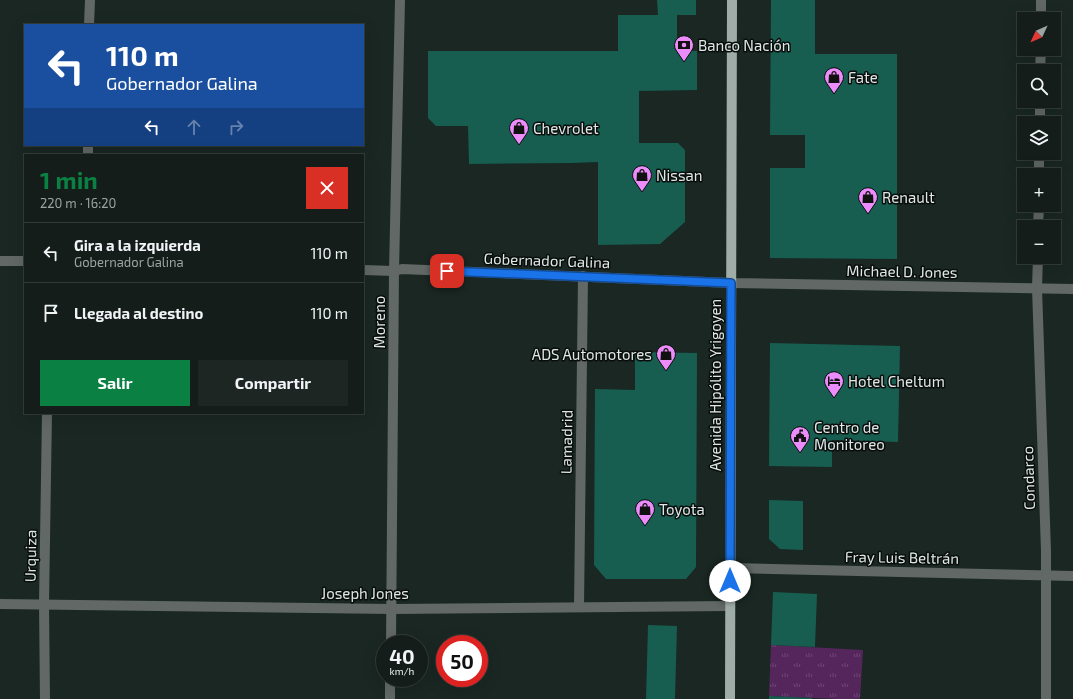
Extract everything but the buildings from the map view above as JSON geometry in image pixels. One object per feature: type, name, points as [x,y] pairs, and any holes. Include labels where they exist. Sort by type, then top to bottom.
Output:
[{"type":"main road","name":"Avenida Hipólito Yrigoyen","points":[[730,699],[732,0]]},
{"type":"street","points":[[89,24],[90,0]]},
{"type":"street","name":"Moreno","points":[[391,635],[394,271],[400,0]]},
{"type":"street","points":[[1041,0],[1041,12]]},
{"type":"street","points":[[0,261],[24,261]]},
{"type":"street","name":"Condarco","points":[[1038,264],[1045,543],[1046,699]]},
{"type":"street","name":"Gobernador Galina","points":[[364,270],[394,271],[402,269],[731,283]]},
{"type":"street","name":"Lamadrid","points":[[579,607],[583,276]]},
{"type":"street","name":"Michael D. Jones","points":[[731,283],[1073,289]]},
{"type":"street","name":"Urquiza","points":[[45,699],[44,604],[47,414]]},
{"type":"street","name":"Fray Luis Beltrán","points":[[730,568],[1073,576]]},
{"type":"street","name":"Joseph Jones","points":[[0,604],[392,608],[730,606]]},
{"type":"street","points":[[390,687],[390,699]]},
{"type":"green space","points":[[771,645],[863,650],[860,699],[769,696]]},
{"type":"place","name":"Banco Nación","points":[[684,62]]},
{"type":"place","name":"Fate","points":[[834,94]]},
{"type":"place","name":"Chevrolet","points":[[519,145]]},
{"type":"place","name":"Nissan","points":[[642,192]]},
{"type":"place","name":"Renault","points":[[868,214]]},
{"type":"place","name":"ADS Automotores","points":[[666,371]]},
{"type":"place","name":"Hotel Cheltum","points":[[834,398]]},
{"type":"place","name":"Centro de Monitoreo","points":[[800,453]]},
{"type":"place","name":"Toyota","points":[[645,526]]},
{"type":"route","points":[[447,271],[731,283],[730,581]]}]
